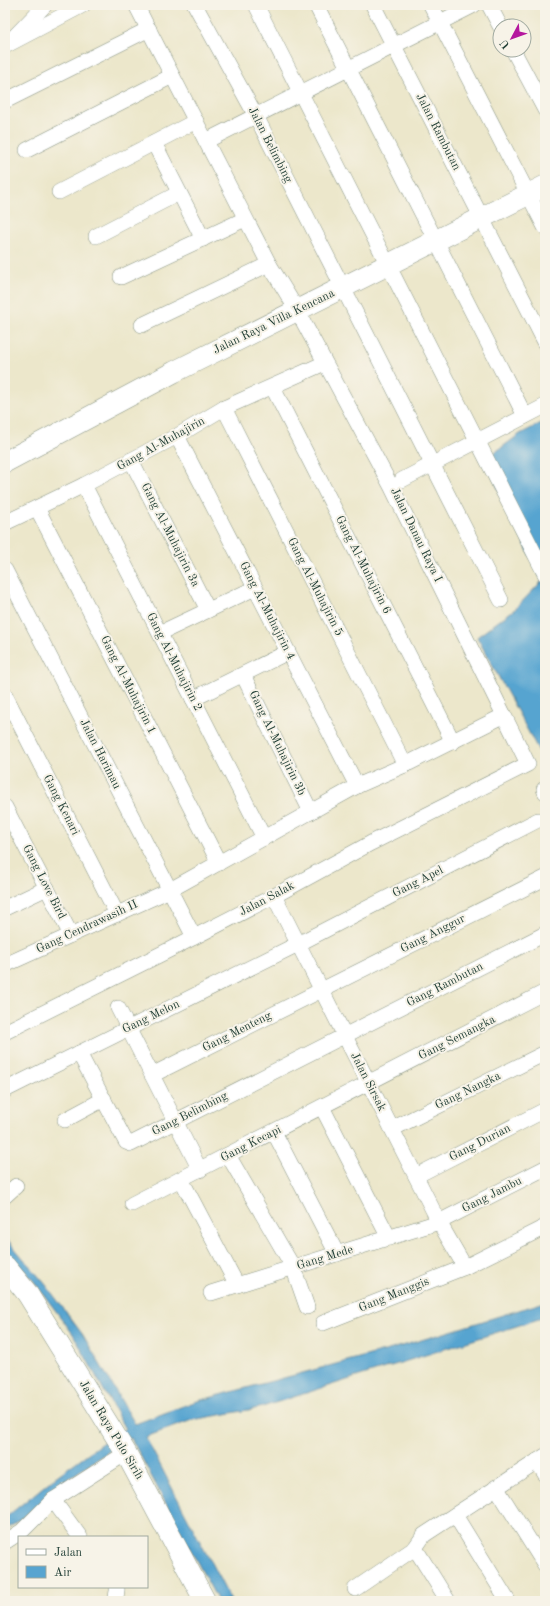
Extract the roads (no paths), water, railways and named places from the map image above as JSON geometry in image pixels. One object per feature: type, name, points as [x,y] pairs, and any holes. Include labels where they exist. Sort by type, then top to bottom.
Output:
[{"type":"street","points":[[6,45],[46,5]]},
{"type":"street","points":[[6,45],[83,5]]},
{"type":"street","name":"Jalan Danau Raya I","points":[[136,5],[245,219],[269,264],[297,310],[392,486],[528,764]]},
{"type":"street","name":"Jalan Belimbing","points":[[195,5],[256,116],[501,600]]},
{"type":"street","points":[[256,5],[545,574]]},
{"type":"street","points":[[316,5],[525,416]]},
{"type":"street","name":"Jalan Rambutan","points":[[373,5],[545,342]]},
{"type":"street","points":[[432,5],[440,22],[537,190],[545,227]]},
{"type":"street","points":[[206,141],[474,5]]},
{"type":"street","points":[[489,5],[496,18]]},
{"type":"street","points":[[5,101],[149,29]]},
{"type":"street","points":[[517,58],[545,110]]},
{"type":"street","points":[[27,150],[172,76]]},
{"type":"street","points":[[59,192],[196,121]]},
{"type":"street","points":[[154,144],[203,239]]},
{"type":"street","name":"Jalan Raya Villa Kencana","points":[[5,462],[174,372],[537,190]]},
{"type":"street","points":[[96,236],[179,193]]},
{"type":"street","points":[[121,277],[245,219]]},
{"type":"street","points":[[142,325],[269,264]]},
{"type":"street","name":"Gang Al-Muhajirin","points":[[5,523],[84,485],[177,436],[224,408],[272,388],[318,366]]},
{"type":"street","name":"Gang Al-Muhajirin 6","points":[[272,388],[453,742]]},
{"type":"street","points":[[402,480],[432,463],[545,406]]},
{"type":"street","name":"Gang Al-Muhajirin 5","points":[[224,408],[405,765]]},
{"type":"street","name":"Gang Al-Muhajirin 4","points":[[177,436],[357,786]]},
{"type":"street","name":"Gang Al-Muhajirin 3a","points":[[131,460],[208,610]]},
{"type":"street","name":"Gang Al-Muhajirin 2","points":[[84,485],[264,838]]},
{"type":"street","name":"Gang Al-Muhajirin 1","points":[[36,508],[220,862]]},
{"type":"street","name":"Jalan Harimau","points":[[5,570],[194,938]]},
{"type":"street","points":[[160,634],[255,588]]},
{"type":"street","points":[[193,699],[288,652]]},
{"type":"street","name":"Gang Al-Muhajirin 3b","points":[[243,674],[311,812]]},
{"type":"street","name":"Gang Kenari","points":[[5,695],[117,914]]},
{"type":"street","name":"Gang Cendrawasih II","points":[[5,965],[170,890],[357,786],[405,765],[497,719]]},
{"type":"street","name":"Jalan Salak","points":[[5,1032],[194,938],[371,843],[528,764]]},
{"type":"street","name":"Gang Love Bird","points":[[5,807],[71,935]]},
{"type":"street","name":"Gang Apel","points":[[298,944],[538,820]]},
{"type":"street","name":"Gang Anggur","points":[[322,990],[545,878]]},
{"type":"street","points":[[5,908],[47,888]]},
{"type":"street","name":"Jalan Sirsak","points":[[274,896],[439,1222],[465,1267]]},
{"type":"street","name":"Gang Rambutan","points":[[345,1036],[545,934]]},
{"type":"street","name":"Gang Melon","points":[[5,1090],[298,944]]},
{"type":"street","name":"Gang Menteng","points":[[152,1075],[322,990]]},
{"type":"street","name":"Gang Semangka","points":[[369,1083],[545,992]]},
{"type":"street","points":[[118,1008],[200,1170]]},
{"type":"street","name":"Gang Belimbing","points":[[79,1053],[126,1142],[131,1144],[175,1120],[345,1036]]},
{"type":"street","name":"Gang Nangka","points":[[392,1129],[545,1053]]},
{"type":"street","name":"Gang Kecapi","points":[[132,1204],[369,1083]]},
{"type":"street","points":[[64,1120],[104,1100]]},
{"type":"street","points":[[322,1107],[389,1238]]},
{"type":"street","name":"Gang Durian","points":[[416,1176],[545,1110]]},
{"type":"street","points":[[274,1132],[337,1254]]},
{"type":"street","points":[[228,1155],[293,1267],[307,1307]]},
{"type":"street","name":"Gang Jambu","points":[[439,1222],[545,1168]]},
{"type":"street","points":[[181,1179],[237,1285]]},
{"type":"street","points":[[5,1196],[16,1186]]},
{"type":"street","name":"Gang Mede","points":[[210,1293],[439,1222]]},
{"type":"street","name":"Gang Manggis","points":[[323,1323],[465,1267],[545,1228]]},
{"type":"street","name":"Jalan Raya Pulo Sirih","points":[[5,1266],[27,1293],[120,1444],[205,1601]]},
{"type":"street","points":[[5,1542],[22,1531],[53,1500],[120,1444]]},
{"type":"street","points":[[355,1589],[415,1548],[424,1535],[541,1458],[545,1474]]},
{"type":"street","points":[[496,1487],[545,1565]]},
{"type":"street","points":[[53,1500],[79,1536]]},
{"type":"street","points":[[454,1515],[508,1601]]},
{"type":"street","points":[[415,1548],[441,1599]]},
{"type":"street","points":[[116,1601],[115,1597],[118,1591],[117,1588]]},
{"type":"water","points":[[545,421],[545,752],[540,753],[477,637],[515,609],[542,581],[490,471],[490,456],[520,434]]},
{"type":"water","points":[[5,1237],[46,1285],[83,1335],[135,1424],[194,1402],[392,1349],[545,1302],[545,1317],[259,1408],[192,1420],[146,1438],[231,1601],[218,1601],[131,1438],[74,1475],[25,1516],[5,1530],[5,1518],[54,1478],[105,1441],[125,1429],[73,1334],[32,1279],[5,1250]]}]
